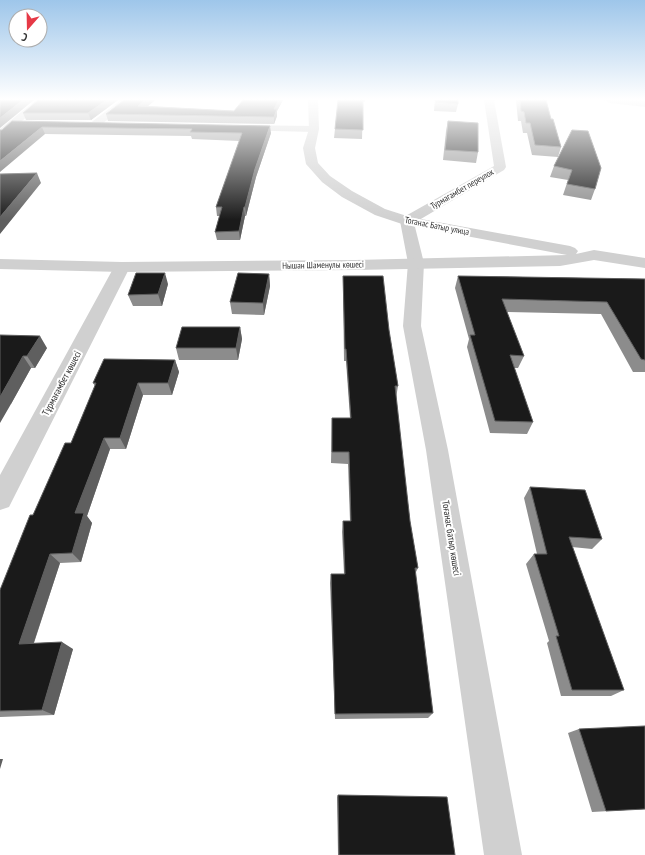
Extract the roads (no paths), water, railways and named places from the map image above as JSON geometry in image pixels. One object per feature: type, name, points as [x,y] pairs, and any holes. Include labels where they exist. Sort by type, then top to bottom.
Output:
[{"type":"street","name":"Тоганас Батыр улица","points":[[311,140],[309,148],[312,164],[326,179],[347,194],[380,212],[407,221],[594,255]]},
{"type":"street","name":"Турмагамбет переулок","points":[[407,221],[500,167],[496,140]]},
{"type":"street","name":"Тоғанас батыр көшесі","points":[[407,221],[416,263],[412,326],[437,450],[503,855]]},
{"type":"street","name":"Нышан Шаменулы көшесі","points":[[0,264],[122,267],[416,263],[560,260],[594,255],[645,263]]},
{"type":"street","name":"Тұрмағамбет көшесі","points":[[0,499],[122,267]]}]
